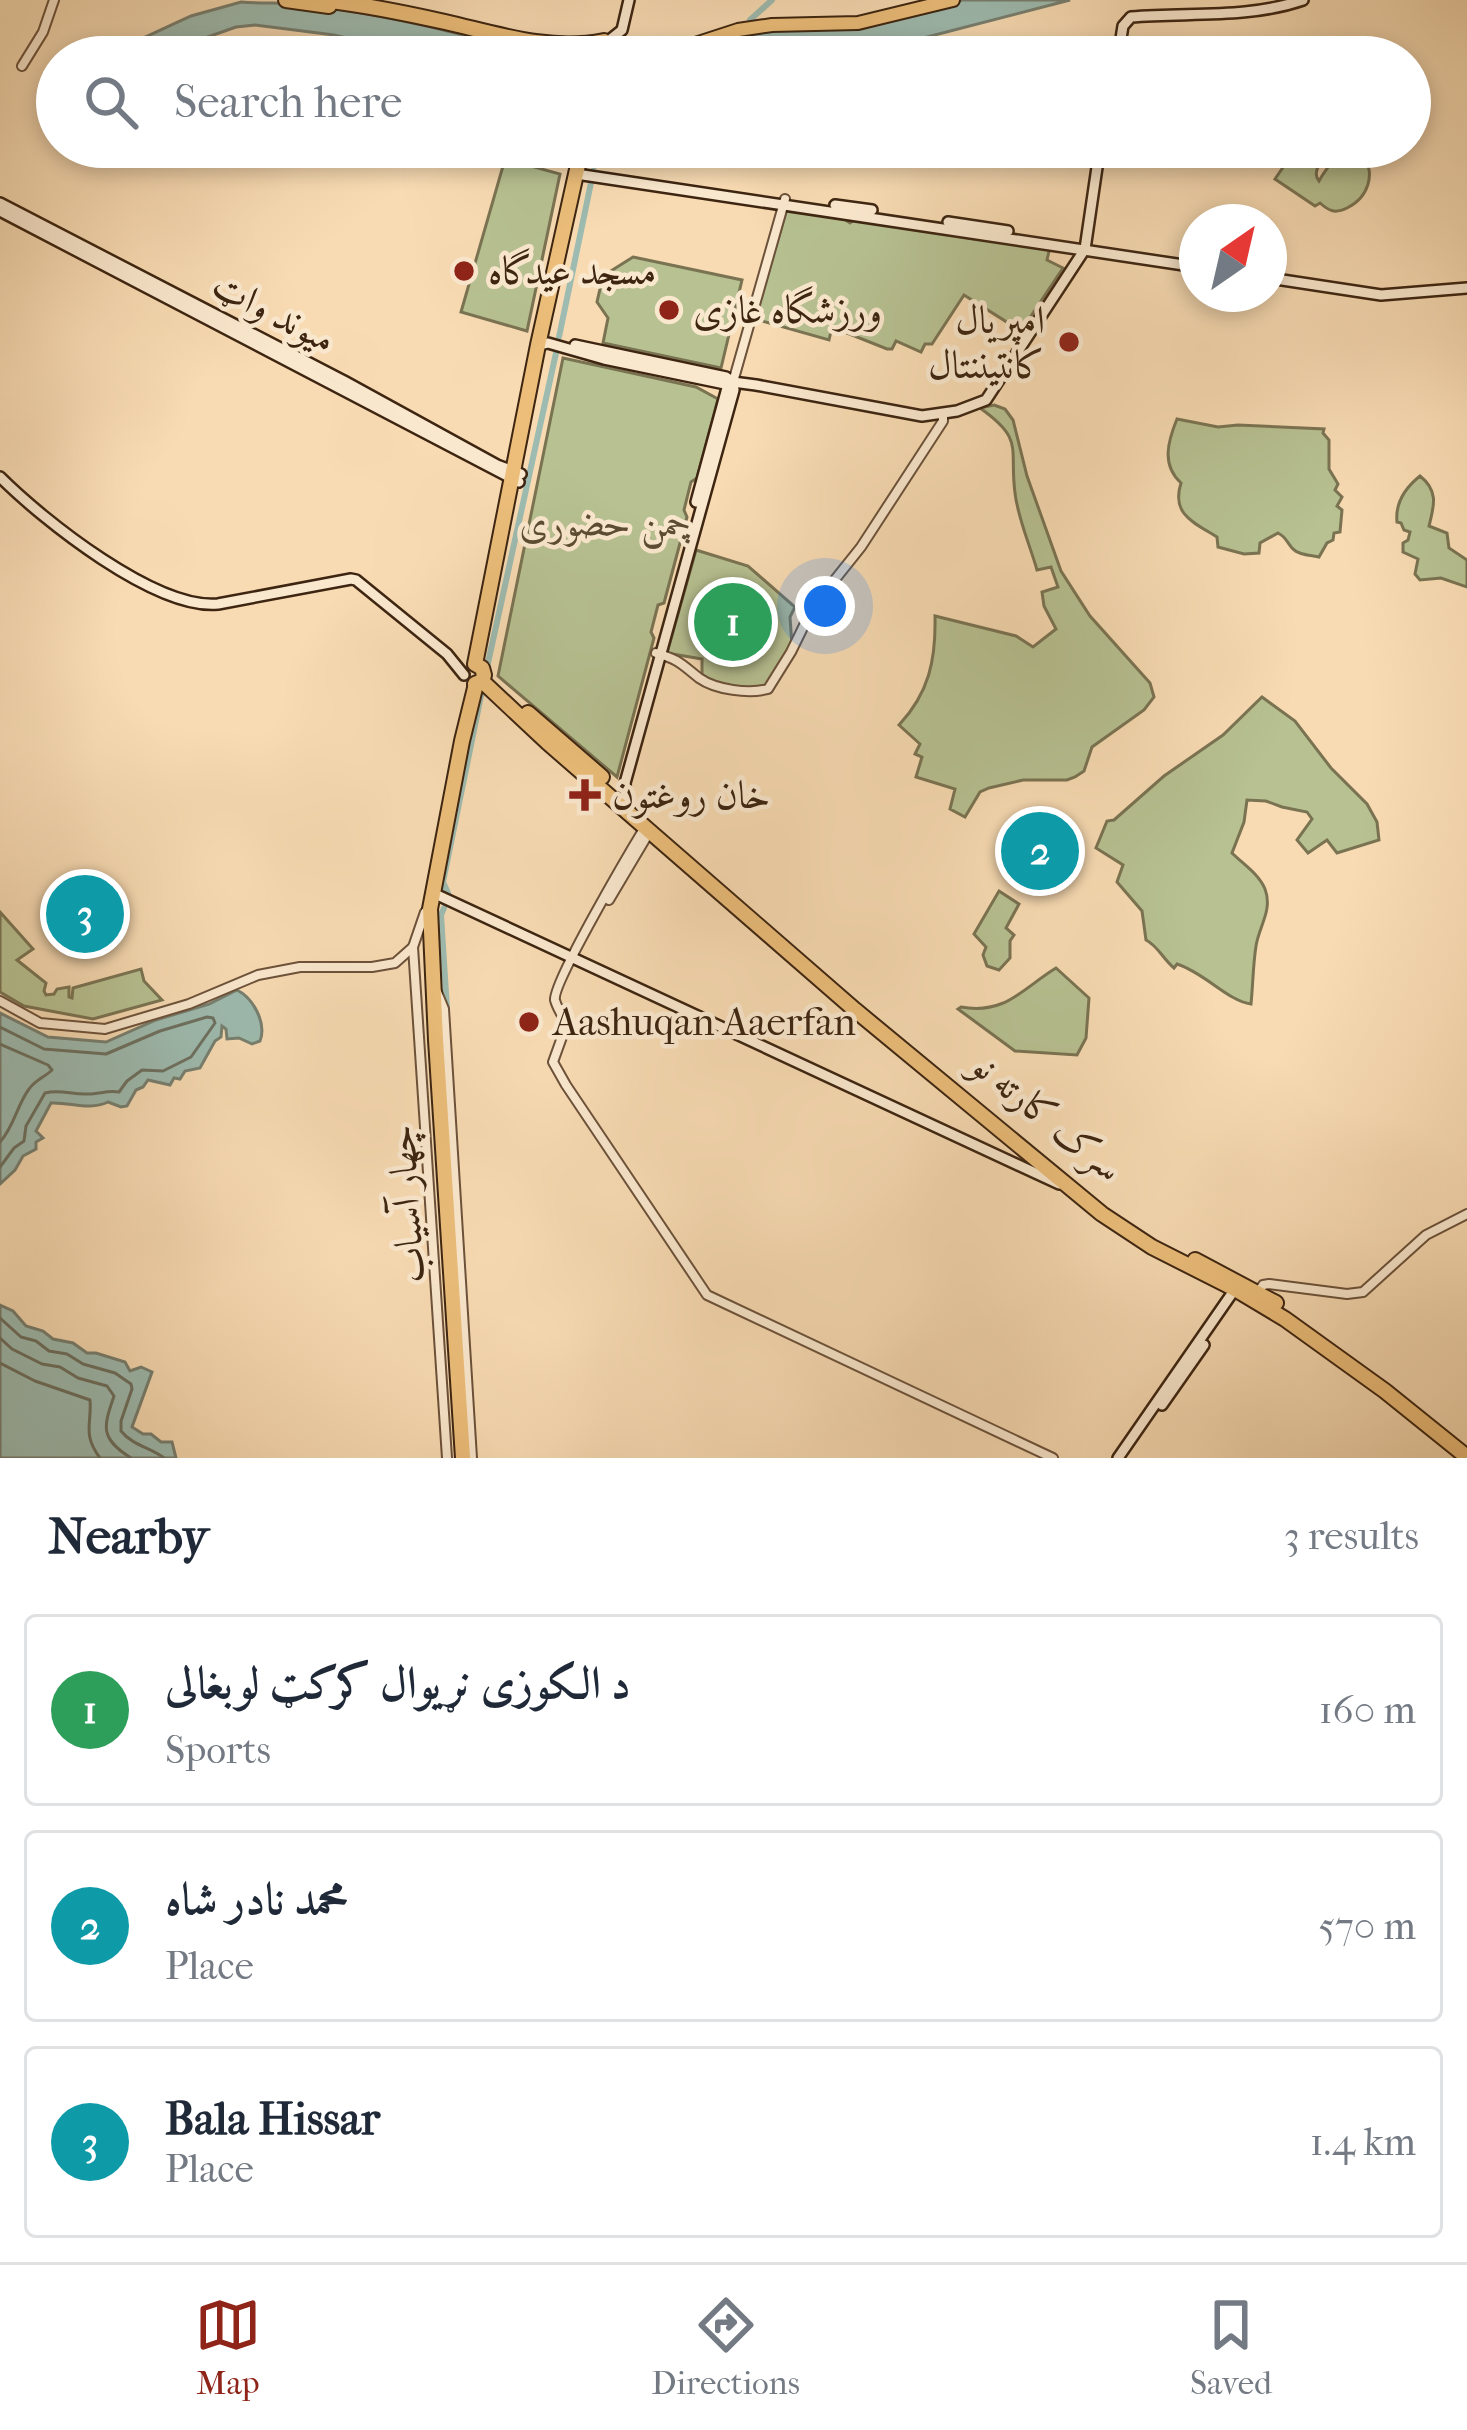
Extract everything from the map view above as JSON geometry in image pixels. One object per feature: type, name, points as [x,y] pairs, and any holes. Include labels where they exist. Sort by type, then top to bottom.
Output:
[{"type":"highway","points":[[286,0],[392,16],[475,36]]},
{"type":"highway","points":[[324,0],[500,36]]},
{"type":"highway","points":[[552,302],[581,168]]},
{"type":"highway","points":[[552,302],[584,168]]},
{"type":"highway","name":"چهار آسیاب","points":[[439,1150],[432,901],[552,302]]},
{"type":"highway","name":"سرک کارته نو","points":[[475,677],[1054,1170],[1074,1192],[1137,1238],[1303,1326]]},
{"type":"highway","name":"سرک کارته نو","points":[[623,801],[647,829],[855,1010],[1054,1170],[1154,1238],[1259,1292],[1467,1457]]},
{"type":"highway","name":"چهار آسیاب","points":[[431,946],[427,1014],[459,1458]]},
{"type":"highway","name":"سرک کارته نو","points":[[1334,1353],[1467,1447]]},
{"type":"main road","points":[[617,36],[627,0]]},
{"type":"main road","points":[[721,36],[772,25],[858,23],[953,0]]},
{"type":"main road","points":[[1119,36],[1121,17],[1136,11],[1245,9],[1290,0]]},
{"type":"main road","points":[[1121,36],[1131,17],[1246,13],[1303,0]]},
{"type":"main road","points":[[546,340],[604,359],[897,413],[943,414],[978,405],[1022,352],[1088,247],[1099,168]]},
{"type":"main road","points":[[584,173],[1179,262]]},
{"type":"main road","name":"میوند واټ","points":[[0,207],[516,477]]},
{"type":"main road","points":[[1287,278],[1382,289],[1467,285]]},
{"type":"main road","points":[[623,801],[727,388],[733,382]]},
{"type":"main road","points":[[0,477],[60,529],[175,597],[207,605],[351,579],[475,677]]},
{"type":"main road","points":[[432,901],[574,957],[1074,1192]]},
{"type":"main road","points":[[1121,1458],[1238,1291]]},
{"type":"street","points":[[38,36],[54,0]]},
{"type":"street","points":[[22,66],[36,42]]},
{"type":"street","points":[[733,382],[785,202]]},
{"type":"street","points":[[658,654],[685,664],[707,682],[754,692],[768,689],[805,619],[861,547],[943,421],[943,414]]},
{"type":"street","points":[[647,829],[559,984],[555,999],[566,1026],[554,1066],[707,1295],[1053,1458]]},
{"type":"street","points":[[0,1001],[40,1024],[105,1029],[189,1004],[258,975],[300,967],[387,965],[401,960],[413,946],[432,901]]},
{"type":"street","points":[[413,946],[459,1458]]},
{"type":"street","points":[[433,986],[444,1009],[459,1458]]},
{"type":"street","points":[[1259,1292],[1269,1284],[1363,1292],[1426,1234],[1467,1214]]},
{"type":"green space","points":[[502,168],[538,168],[560,174],[527,331],[461,312]]},
{"type":"green space","points":[[1283,168],[1318,168],[1319,181],[1328,168],[1369,171],[1361,197],[1343,210],[1332,211],[1320,203],[1315,206],[1275,179]]},
{"type":"green space","points":[[787,208],[841,217],[850,223],[855,219],[1050,247],[1047,260],[1063,268],[1021,331],[964,295],[932,344],[925,344],[921,352],[896,341],[887,349],[832,327],[829,340],[755,319]]},
{"type":"green space","name":"ورزشگاه غازی","points":[[633,257],[742,280],[721,368],[603,343],[608,318],[597,302],[603,276]]},
{"type":"green space","name":"چمن حضوری","points":[[563,358],[696,387],[718,399],[697,478],[691,482],[684,510],[687,517],[664,603],[658,605],[651,632],[654,638],[617,777],[498,676]]},
{"type":"green space","points":[[980,408],[1005,409],[1013,420],[1027,476],[1061,571],[1090,616],[1150,683],[1154,697],[1144,710],[1092,747],[1084,771],[1075,777],[1023,780],[989,788],[980,792],[965,817],[950,809],[955,789],[916,777],[922,757],[915,754],[920,744],[899,725],[929,675],[935,616],[1016,636],[1033,647],[1056,629],[1042,592],[1058,587],[1051,567],[1037,570],[1017,503],[1012,445],[1004,428]]},
{"type":"green space","points":[[1177,419],[1218,427],[1324,429],[1329,469],[1342,497],[1337,506],[1342,510],[1340,532],[1334,533],[1319,557],[1297,552],[1278,533],[1260,543],[1259,553],[1218,547],[1217,537],[1186,516],[1179,502],[1181,483],[1168,452]]},
{"type":"green space","points":[[1420,476],[1433,493],[1429,526],[1447,533],[1449,548],[1467,560],[1467,587],[1441,578],[1420,580],[1415,574],[1418,559],[1403,552],[1410,532],[1397,522],[1399,502]]},
{"type":"green space","points":[[696,550],[748,566],[795,607],[790,617],[792,645],[765,688],[716,682],[702,675],[702,659],[667,653]]},
{"type":"green space","points":[[1262,697],[1295,721],[1331,768],[1367,804],[1377,822],[1379,840],[1337,853],[1327,840],[1308,853],[1297,840],[1312,819],[1307,812],[1247,800],[1232,853],[1259,879],[1267,904],[1256,946],[1251,1004],[1187,968],[1177,964],[1174,968],[1146,940],[1142,911],[1117,882],[1123,865],[1096,848],[1107,821],[1223,735]]},
{"type":"green space","points":[[999,891],[1019,904],[1006,928],[1014,935],[1010,958],[999,970],[987,966],[986,947],[974,934]]},
{"type":"green space","points":[[0,912],[33,949],[17,960],[46,983],[46,995],[69,987],[72,998],[73,988],[141,969],[144,981],[162,1000],[93,1019],[24,1006],[0,992]]},
{"type":"green space","points":[[1056,968],[1089,998],[1086,1038],[1077,1055],[1015,1051],[958,1009],[1002,1003]]},
{"type":"water","points":[[962,0],[1070,0],[931,36],[740,36],[848,26],[862,29]]},
{"type":"water","points":[[241,2],[298,4],[464,36],[338,36],[255,25],[210,36],[147,36],[191,16]]},
{"type":"water","points":[[237,990],[257,1012],[260,1041],[227,1039],[222,1026],[221,1037],[200,1068],[185,1071],[170,1085],[148,1080],[127,1106],[51,1103],[36,1131],[43,1138],[0,1184],[0,1013],[48,1037],[106,1042]]},
{"type":"water","points":[[0,1305],[26,1326],[53,1339],[125,1362],[130,1371],[141,1367],[152,1372],[132,1427],[161,1442],[172,1442],[176,1458],[0,1458]]},
{"type":"waterway","points":[[750,20],[772,0]]},
{"type":"waterway","points":[[559,337],[592,178]]},
{"type":"waterway","points":[[486,672],[556,353]]},
{"type":"waterway","points":[[448,893],[443,882],[482,691]]},
{"type":"waterway","points":[[444,908],[447,1009]]},
{"type":"place","name":"مسجد عیدگاه","points":[[464,271]]},
{"type":"place","name":"ورزشگاه غازی","points":[[669,310]]},
{"type":"place","name":"امپریال کانتیننتال","points":[[1069,342]]},
{"type":"place","name":"د الکوزی نړیوال کرکټ لوبغالی","points":[[733,622]]},
{"type":"place","name":"خان روغتون","points":[[585,795]]},
{"type":"place","name":"محمد نادر شاه","points":[[1040,851]]},
{"type":"place","name":"Bala Hissar","points":[[85,914]]},
{"type":"place","name":"Aashuqan Aaerfan","points":[[529,1022]]}]
